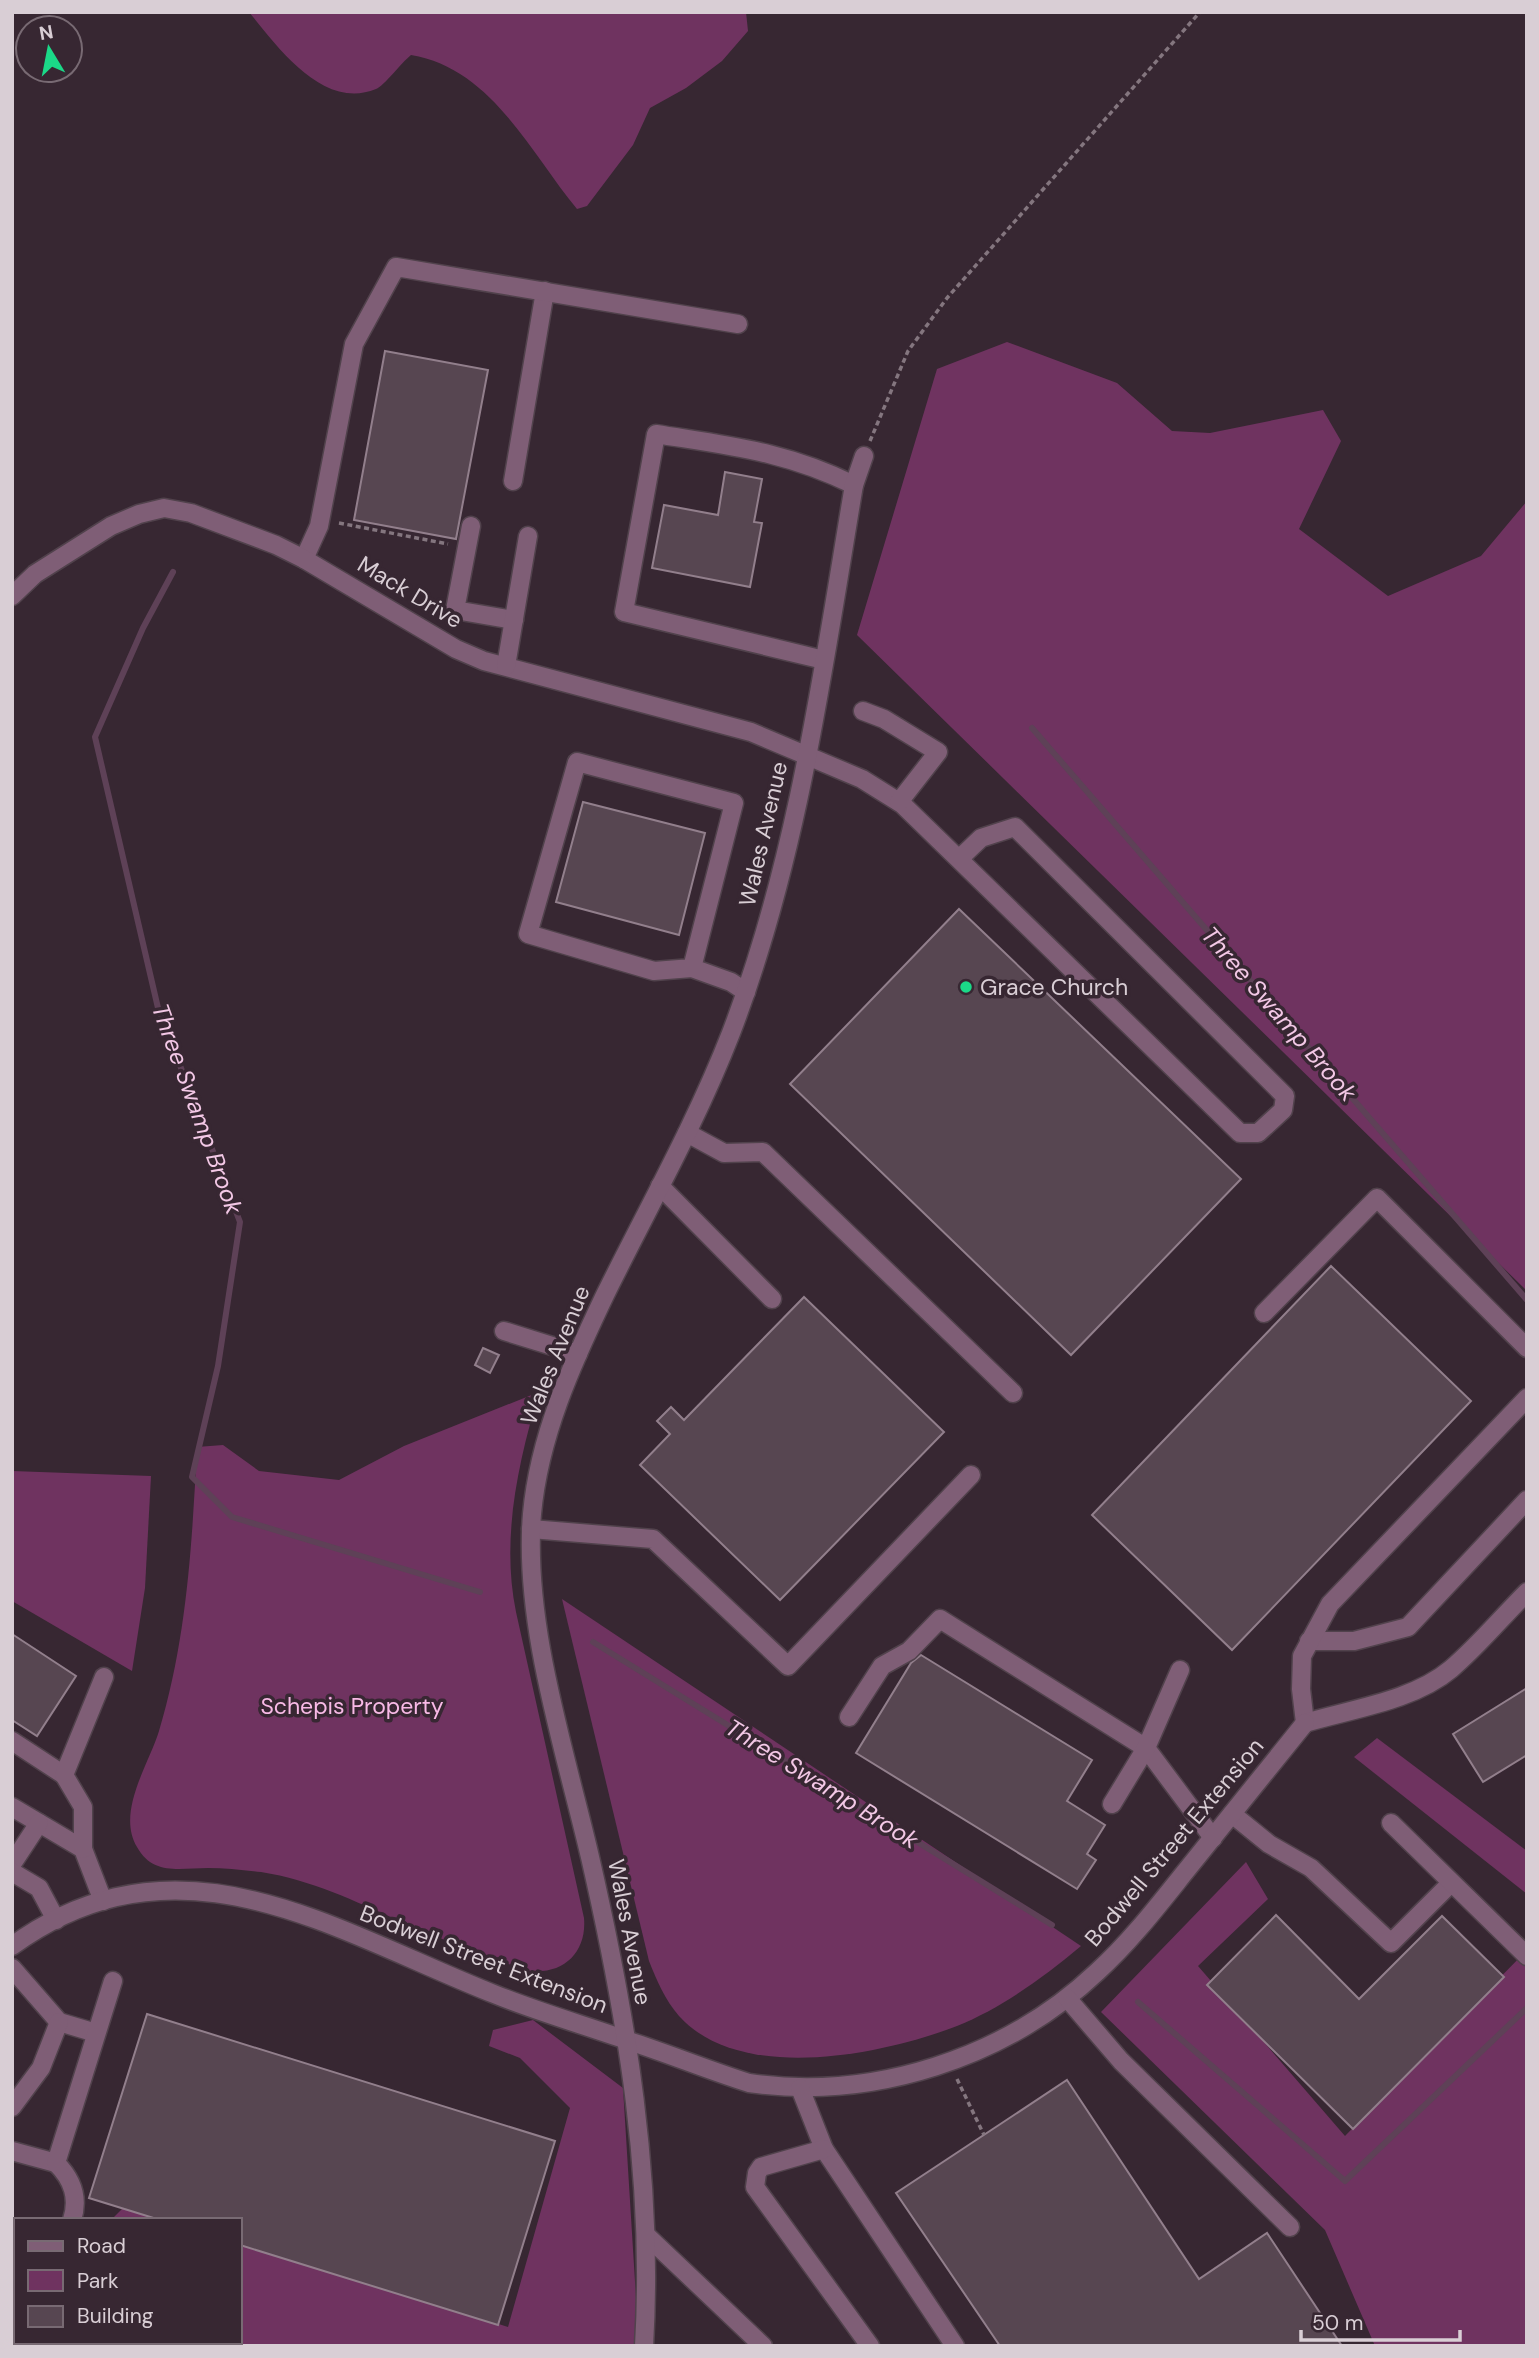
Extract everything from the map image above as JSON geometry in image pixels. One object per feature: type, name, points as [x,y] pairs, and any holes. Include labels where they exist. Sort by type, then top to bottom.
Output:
[{"type":"street","points":[[304,559],[320,519],[354,344],[396,267],[738,324]]},
{"type":"street","points":[[513,481],[545,292]]},
{"type":"street","points":[[824,660],[624,612],[656,434],[772,452],[819,468],[854,485]]},
{"type":"street","name":"Wales Avenue","points":[[644,2346],[646,2235],[641,2137],[626,2040],[594,1877],[535,1610],[531,1529],[535,1491],[546,1443],[578,1354],[715,1074],[746,992],[776,891],[807,755],[854,485],[864,456]]},
{"type":"street","name":"Mack Drive","points":[[12,596],[36,574],[73,548],[139,514],[164,508],[191,513],[276,545],[438,640],[506,666],[751,732],[862,779],[899,802],[960,858],[1240,1133],[1258,1133],[1283,1110],[1285,1096],[1015,827],[981,838],[960,858]]},
{"type":"street","points":[[471,526],[455,610],[514,620]]},
{"type":"street","points":[[506,666],[528,536]]},
{"type":"street","points":[[863,711],[884,719],[938,752],[899,802]]},
{"type":"street","points":[[692,968],[734,803],[577,762],[528,934],[654,971],[692,968],[731,982],[746,992]]},
{"type":"street","points":[[687,1133],[724,1153],[763,1152],[1013,1393]]},
{"type":"street","points":[[660,1186],[772,1298]]},
{"type":"street","points":[[1265,1312],[1377,1198],[1527,1348]]},
{"type":"street","points":[[504,1331],[578,1354]]},
{"type":"street","points":[[1527,1398],[1330,1604],[1302,1656],[1301,1689],[1305,1723],[1406,1693],[1432,1682],[1451,1670],[1527,1592]]},
{"type":"street","points":[[531,1529],[653,1539],[788,1666],[971,1475]]},
{"type":"street","points":[[1309,1642],[1354,1641],[1408,1627],[1526,1503]]},
{"type":"street","points":[[849,1717],[882,1665],[909,1651],[940,1619],[1146,1748],[1213,1838]]},
{"type":"street","points":[[1112,1804],[1146,1748],[1180,1670]]},
{"type":"street","points":[[64,1774],[104,1677]]},
{"type":"street","name":"Bodwell Street Extension","points":[[12,1946],[56,1920],[103,1901],[151,1891],[196,1890],[255,1899],[309,1917],[496,1995],[749,2083],[800,2088],[837,2087],[888,2080],[949,2062],[999,2039],[1067,1998],[1138,1930],[1305,1723]]},
{"type":"street","points":[[12,1741],[64,1774],[83,1807],[83,1849],[103,1901]]},
{"type":"street","points":[[12,1807],[83,1849]]},
{"type":"street","points":[[1232,1814],[1269,1844],[1311,1868],[1391,1943],[1451,1883]]},
{"type":"street","points":[[1391,1822],[1527,1956]]},
{"type":"street","points":[[12,1864],[39,1823]]},
{"type":"street","points":[[12,1872],[39,1888],[56,1920]]},
{"type":"street","points":[[12,1968],[59,2022],[96,2033]]},
{"type":"street","points":[[56,2164],[113,1981]]},
{"type":"street","points":[[1067,1998],[1121,2062],[1290,2227]]},
{"type":"street","points":[[12,2106],[41,2068],[59,2022]]},
{"type":"street","points":[[800,2088],[824,2149],[955,2346]]},
{"type":"street","points":[[824,2149],[761,2167],[757,2173],[755,2187],[870,2346]]},
{"type":"street","points":[[12,2151],[56,2164],[70,2181],[77,2202],[73,2218]]},
{"type":"street","points":[[646,2235],[763,2346]]},
{"type":"path","points":[[864,456],[908,351],[947,298],[1200,12]]},
{"type":"path","points":[[320,519],[467,547]]},
{"type":"path","points":[[949,2062],[984,2135]]},
{"type":"green space","points":[[249,12],[746,12],[748,31],[722,61],[686,88],[650,108],[633,145],[587,206],[577,209],[506,116],[486,94],[464,77],[439,63],[411,55],[376,89],[356,93],[338,91],[303,72]]},
{"type":"green space","points":[[1007,342],[1117,383],[1172,431],[1210,433],[1323,410],[1341,441],[1299,529],[1388,596],[1481,556],[1527,501],[1527,1291],[857,635],[937,369]]},
{"type":"green space","name":"Schepis Property","points":[[539,1392],[524,1446],[514,1501],[510,1557],[516,1612],[584,1918],[582,1941],[571,1959],[553,1969],[529,1971],[480,1954],[298,1880],[261,1872],[214,1868],[177,1869],[151,1863],[137,1847],[130,1819],[136,1788],[159,1731],[176,1661],[187,1590],[197,1447],[223,1445],[259,1471],[339,1480],[404,1446]]},
{"type":"green space","points":[[12,1471],[151,1476],[145,1588],[132,1671],[12,1601]]},
{"type":"green space","points":[[562,1599],[1081,1946],[1037,1980],[974,2019],[926,2037],[890,2046],[852,2054],[774,2057],[738,2050],[705,2037],[674,2010],[649,1961]]},
{"type":"green space","points":[[1377,1738],[1527,1851],[1527,1894],[1354,1757]]},
{"type":"green space","points":[[1246,1862],[1268,1899],[1198,1966],[1345,2136],[1527,1950],[1527,2346],[1375,2346],[1325,2230],[1101,2012]]},
{"type":"green space","points":[[533,2020],[623,2088],[639,2346],[12,2346],[12,2231],[14,2344],[242,2344],[242,2242],[508,2327],[570,2108],[520,2058],[489,2046],[493,2030]]},
{"type":"green space","points":[[126,2205],[165,2218],[113,2218]]},
{"type":"building","points":[[385,351],[488,370],[456,539],[354,520]]},
{"type":"building","points":[[725,472],[762,479],[754,522],[762,523],[750,587],[652,568],[664,505],[718,515]]},
{"type":"building","points":[[583,802],[705,833],[679,935],[556,902]]},
{"type":"building","points":[[959,909],[1241,1179],[1071,1355],[790,1084]]},
{"type":"building","points":[[1331,1266],[1471,1401],[1232,1650],[1092,1515]]},
{"type":"building","points":[[804,1297],[944,1432],[780,1600],[640,1465],[670,1434],[657,1421],[671,1407],[684,1420]]},
{"type":"building","points":[[483,1348],[499,1355],[490,1373],[475,1365]]},
{"type":"building","points":[[12,1634],[76,1676],[37,1736],[12,1720]]},
{"type":"building","points":[[921,1655],[1092,1760],[1067,1801],[1105,1825],[1087,1854],[1096,1860],[1077,1889],[856,1753],[911,1663]]},
{"type":"building","points":[[1527,1688],[1527,1755],[1483,1782],[1453,1734]]},
{"type":"building","points":[[1276,1915],[1359,1999],[1442,1916],[1504,1977],[1353,2129],[1207,1985]]},
{"type":"building","points":[[147,2014],[555,2141],[498,2325],[242,2246],[242,2218],[154,2218],[89,2198]]},
{"type":"building","points":[[1067,2080],[1199,2279],[1267,2233],[1342,2346],[1000,2346],[896,2193]]},
{"type":"waterway","name":"Three Swamp Brook","points":[[173,572],[143,628],[95,737],[158,1008],[240,1222],[218,1366],[192,1477],[232,1517],[480,1592]]},
{"type":"waterway","name":"Three Swamp Brook","points":[[1032,728],[1527,1300]]},
{"type":"waterway","name":"Three Swamp Brook","points":[[593,1642],[1052,1925]]},
{"type":"waterway","name":"Three Swamp Brook","points":[[1138,2002],[1345,2181],[1527,2008]]},
{"type":"place","name":"Grace Church","points":[[966,987]]}]
